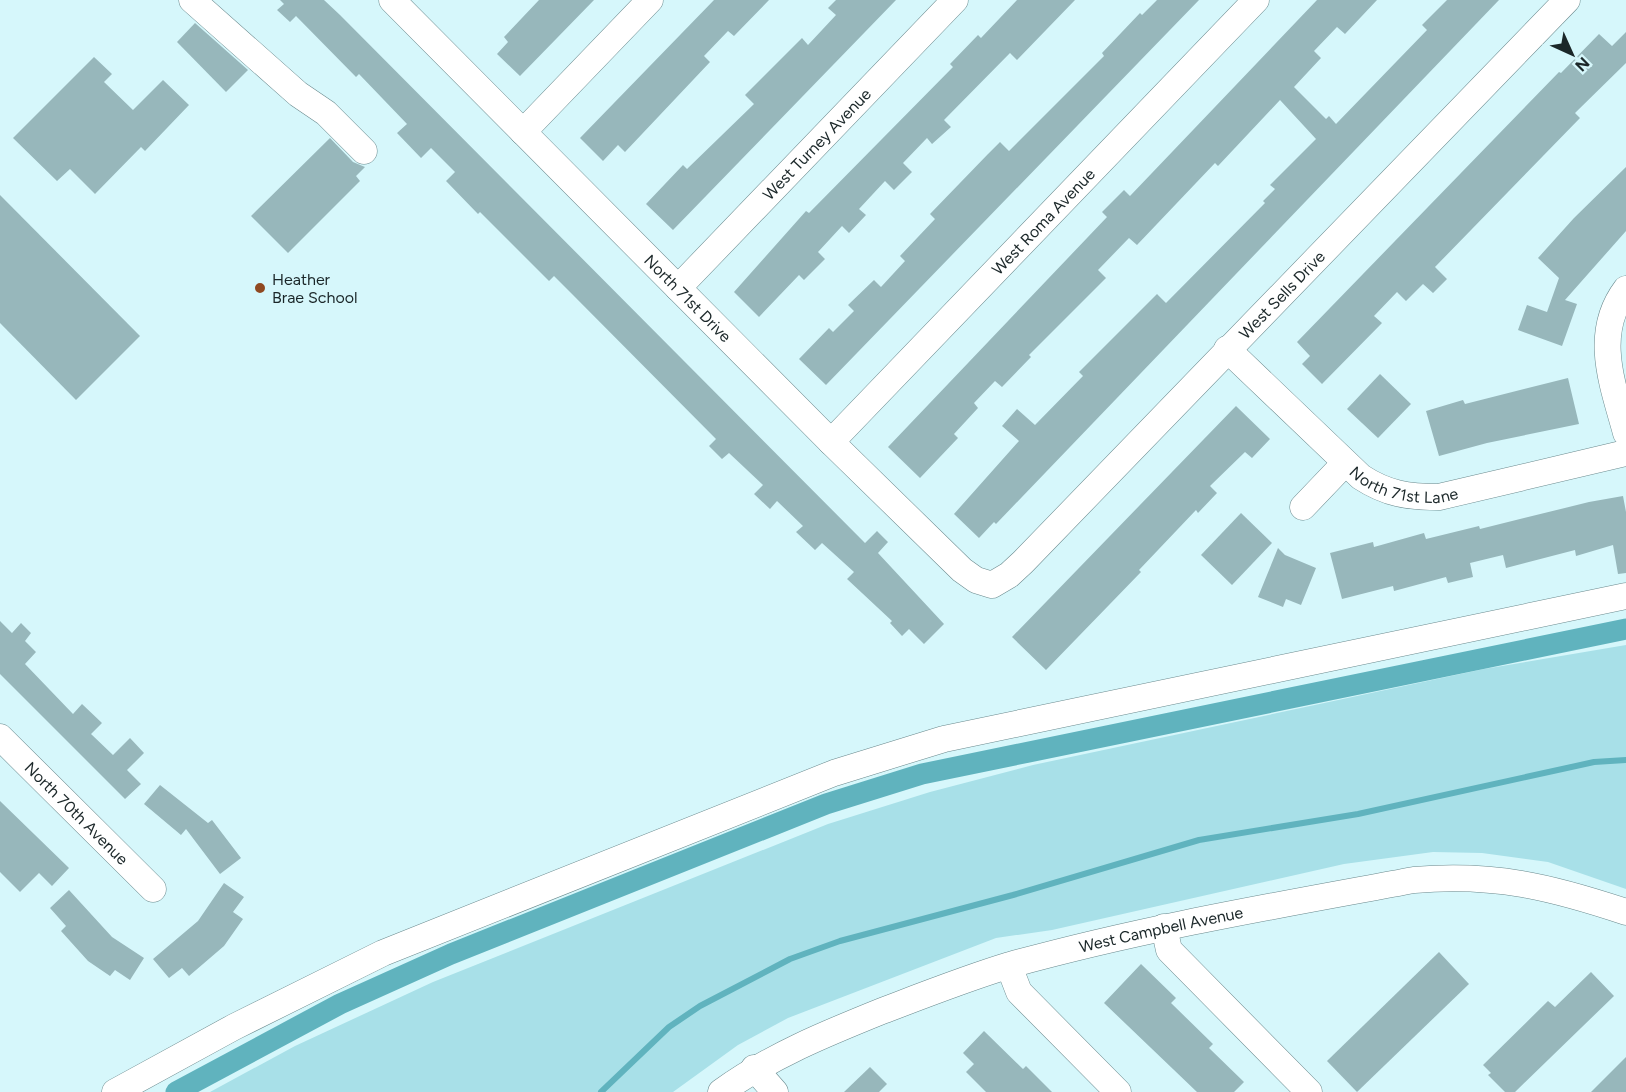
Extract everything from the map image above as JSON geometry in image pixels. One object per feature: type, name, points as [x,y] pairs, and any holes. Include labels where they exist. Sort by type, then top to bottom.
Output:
[{"type":"street","points":[[192,0],[298,94],[326,113],[364,151]]},
{"type":"street","name":"North 71st Drive","points":[[392,0],[831,442],[962,570],[976,580],[992,585]]},
{"type":"street","points":[[523,132],[650,0]]},
{"type":"street","name":"West Turney Avenue","points":[[678,288],[955,0]]},
{"type":"street","name":"West Roma Avenue","points":[[831,442],[1256,0]]},
{"type":"street","name":"West Sells Drive","points":[[992,585],[1009,576],[1023,562],[1567,0]]},
{"type":"street","points":[[1626,289],[1608,329],[1607,362],[1626,433]]},
{"type":"street","name":"North 71st Lane","points":[[1227,349],[1361,477],[1385,491],[1408,497],[1438,497],[1626,453]]},
{"type":"street","points":[[1303,507],[1345,463]]},
{"type":"street","points":[[115,1092],[234,1028],[383,953],[834,773],[944,739],[1626,596]]},
{"type":"street","name":"North 70th Avenue","points":[[0,737],[153,889]]},
{"type":"street","name":"West Campbell Avenue","points":[[720,1092],[754,1068],[807,1041],[934,991],[1009,966],[1164,927],[1414,880],[1440,878],[1504,879],[1539,885],[1626,912]]},
{"type":"street","points":[[1164,927],[1169,950],[1309,1092]]},
{"type":"street","points":[[1009,966],[1019,992],[1118,1092]]},
{"type":"street","points":[[754,1068],[775,1092]]},
{"type":"shaded area","points":[[1626,645],[1626,889],[1548,862],[1482,853],[1433,852],[1344,864],[1052,930],[996,938],[788,1018],[738,1045],[673,1092],[210,1092],[295,1046],[433,982],[828,824],[930,792],[1033,765],[1484,669]]},
{"type":"building","points":[[280,0],[324,0],[340,15],[865,543],[877,531],[888,542],[878,553],[944,624],[924,644],[909,629],[902,636],[890,623],[892,621],[847,579],[854,572],[822,543],[815,550],[796,532],[803,526],[777,501],[770,509],[754,494],[763,485],[729,453],[722,459],[709,446],[716,439],[573,295],[554,276],[549,281],[480,212],[478,214],[446,181],[455,172],[431,148],[421,158],[397,133],[407,124],[359,74],[356,77],[296,16],[290,22],[277,10],[284,4]]},
{"type":"building","points":[[539,0],[594,0],[520,76],[497,54],[508,42],[504,37]]},
{"type":"building","points":[[714,0],[769,0],[734,36],[728,31],[704,56],[710,62],[625,152],[618,145],[603,161],[580,138]]},
{"type":"building","points":[[836,0],[896,0],[673,230],[646,204],[683,165],[687,169],[754,104],[745,95],[802,38],[808,45],[836,15],[828,8]]},
{"type":"building","points":[[1017,0],[1075,0],[1017,60],[1010,53],[944,120],[951,127],[932,144],[927,138],[903,163],[912,172],[894,190],[885,181],[859,209],[866,215],[849,233],[842,226],[818,252],[825,259],[804,280],[799,275],[759,317],[734,292],[806,211],[809,213],[953,67],[950,64],[978,35],[981,38]]},
{"type":"building","points":[[1157,0],[1199,0],[826,385],[799,359],[829,328],[833,332],[854,311],[848,305],[874,280],[881,287],[905,261],[900,256],[935,219],[930,214],[988,154],[1000,142],[1009,151],[1104,56],[1102,53],[1140,13],[1142,15]]},
{"type":"building","points":[[1317,0],[1377,0],[1345,34],[1337,27],[1314,51],[1321,58],[1294,87],[1326,119],[1329,116],[1336,124],[1427,30],[1422,25],[1447,0],[1499,0],[996,524],[994,522],[979,538],[954,514],[1019,441],[1002,426],[1017,409],[1035,425],[1083,376],[1079,372],[1157,294],[1166,303],[1265,203],[1263,201],[1275,189],[1270,185],[1316,139],[1280,100],[1218,166],[1215,163],[1137,245],[1129,238],[1098,270],[1106,278],[1029,355],[1031,357],[1002,387],[995,381],[974,403],[978,408],[954,434],[958,438],[920,478],[888,447],[1107,217],[1102,212],[1124,190],[1130,196]]},
{"type":"building","points":[[195,23],[248,70],[226,92],[177,42]]},
{"type":"building","points":[[1626,32],[1626,63],[1575,113],[1580,118],[1435,267],[1447,279],[1433,293],[1423,284],[1406,301],[1397,292],[1374,316],[1382,323],[1322,384],[1302,364],[1310,356],[1297,342],[1559,72],[1561,73],[1599,34],[1612,46]]},
{"type":"building","points":[[94,57],[112,74],[104,82],[133,110],[163,80],[189,105],[145,151],[141,147],[95,194],[70,169],[57,181],[13,138]]},
{"type":"building","points":[[330,138],[353,162],[365,167],[356,176],[360,181],[288,253],[251,216]]},
{"type":"building","points":[[1626,167],[1626,231],[1565,300],[1577,304],[1562,346],[1518,330],[1527,305],[1547,312],[1559,278],[1538,258],[1574,218]]},
{"type":"building","points":[[0,195],[140,336],[76,400],[0,323]]},
{"type":"building","points":[[1380,374],[1411,404],[1378,438],[1347,409]]},
{"type":"building","points":[[1568,378],[1579,424],[1487,443],[1439,456],[1426,411],[1463,400],[1465,404]]},
{"type":"building","points":[[1236,406],[1270,439],[1252,458],[1245,452],[1210,486],[1217,493],[1198,513],[1196,510],[1139,570],[1141,572],[1046,670],[1012,637]]},
{"type":"building","points":[[1623,496],[1626,512],[1626,573],[1618,574],[1613,545],[1576,556],[1575,550],[1506,568],[1503,555],[1470,563],[1473,577],[1448,583],[1446,577],[1394,591],[1393,586],[1342,599],[1330,553],[1373,542],[1374,547],[1424,533],[1426,539],[1479,526],[1480,529]]},
{"type":"building","points":[[1241,513],[1272,543],[1232,585],[1201,555]]},
{"type":"building","points":[[1278,548],[1285,555],[1316,568],[1301,605],[1286,599],[1283,607],[1258,597]]},
{"type":"building","points":[[0,621],[12,633],[21,623],[31,633],[25,641],[36,652],[25,664],[73,714],[82,704],[102,723],[91,734],[113,755],[130,738],[144,753],[127,770],[141,784],[125,799],[0,674]]},
{"type":"building","points":[[160,785],[208,823],[212,820],[241,858],[220,874],[186,829],[181,835],[144,804]]},
{"type":"building","points":[[0,801],[69,868],[52,886],[39,873],[20,892],[0,872]]},
{"type":"building","points":[[224,883],[244,897],[233,912],[243,919],[224,946],[189,976],[182,968],[169,978],[153,959],[198,921]]},
{"type":"building","points":[[69,890],[112,937],[144,958],[130,980],[115,970],[110,976],[88,961],[61,931],[66,926],[50,908]]},
{"type":"building","points":[[1439,952],[1469,984],[1357,1092],[1327,1061]]},
{"type":"building","points":[[1141,964],[1176,998],[1171,1003],[1213,1044],[1209,1048],[1244,1082],[1234,1092],[1197,1092],[1104,1003]]},
{"type":"building","points":[[1591,972],[1614,996],[1515,1092],[1505,1092],[1488,1075],[1491,1073],[1483,1065],[1548,1001],[1555,1007]]},
{"type":"building","points":[[984,1031],[1023,1069],[1026,1066],[1052,1092],[986,1092],[966,1072],[974,1064],[963,1053]]},
{"type":"building","points":[[1626,1057],[1626,1092],[1591,1092]]},
{"type":"building","points":[[870,1067],[887,1084],[879,1092],[844,1092]]},
{"type":"waterway","points":[[176,1092],[340,1004],[451,954],[826,804],[922,774],[1626,629]]},
{"type":"waterway","points":[[601,1092],[669,1027],[700,1006],[790,959],[840,941],[1013,895],[1199,840],[1358,814],[1594,762],[1626,760]]},
{"type":"place","name":"Heather Brae School","points":[[260,288]]}]
